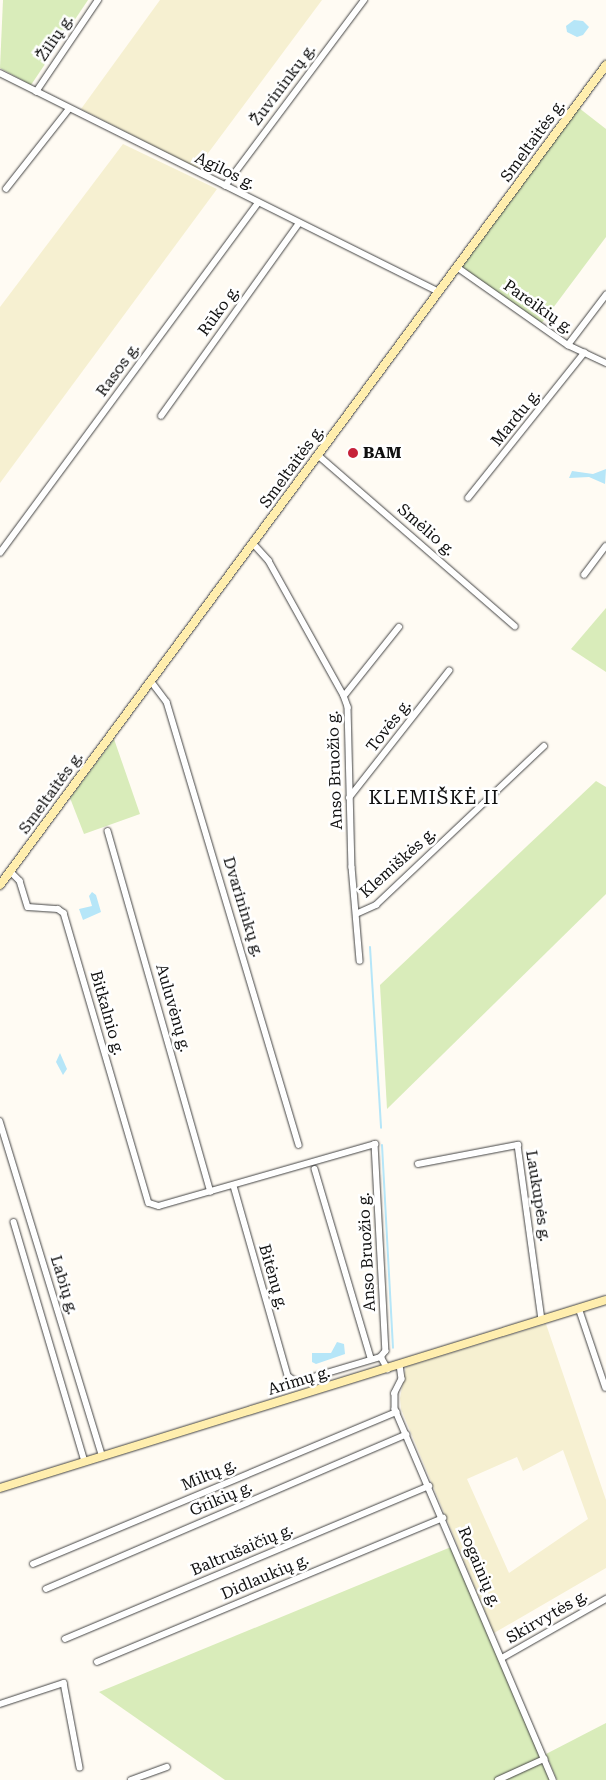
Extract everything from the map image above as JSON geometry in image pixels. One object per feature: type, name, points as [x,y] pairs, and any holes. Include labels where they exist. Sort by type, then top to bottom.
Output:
[{"type":"main road","name":"Smeltaitės g.","points":[[0,885],[606,65]]},
{"type":"main road","name":"Arimų g.","points":[[0,1488],[606,1300]]},
{"type":"street","name":"Žilių g.","points":[[36,92],[98,0]]},
{"type":"street","name":"Žuvininkų g.","points":[[225,186],[364,0]]},
{"type":"street","name":"Agilos g.","points":[[1,76],[439,292]]},
{"type":"street","points":[[6,189],[68,109]]},
{"type":"street","name":"Rasos g.","points":[[0,553],[258,203]]},
{"type":"street","name":"Rūko g.","points":[[160,416],[300,223]]},
{"type":"street","name":"Pareikių g.","points":[[457,267],[568,345],[606,363]]},
{"type":"street","points":[[568,345],[606,295]]},
{"type":"street","name":"Mardu g.","points":[[468,498],[584,353]]},
{"type":"street","name":"Smėlio g.","points":[[318,455],[515,626]]},
{"type":"street","name":"Anso Bruožio g.","points":[[253,543],[269,561],[344,696],[348,707],[349,798],[360,962]]},
{"type":"street","points":[[584,575],[606,546]]},
{"type":"street","points":[[344,696],[399,627]]},
{"type":"street","name":"Tovės g.","points":[[349,798],[450,671]]},
{"type":"street","name":"Dvarininkų g.","points":[[151,681],[167,702],[299,1145]]},
{"type":"street","name":"Klemiškės g.","points":[[356,914],[376,905],[544,746]]},
{"type":"street","name":"Auluvėnų g.","points":[[108,832],[211,1192]]},
{"type":"street","name":"Bitkalnio g.","points":[[10,871],[20,881],[28,907],[58,909],[64,913],[149,1203],[159,1206],[211,1192]]},
{"type":"street","name":"Labių g.","points":[[0,1121],[103,1456]]},
{"type":"street","name":"Anso Bruožio g.","points":[[234,1186],[375,1144],[386,1351],[381,1356]]},
{"type":"street","name":"Laukupės g.","points":[[418,1164],[518,1145],[542,1320]]},
{"type":"street","points":[[315,1169],[371,1358],[381,1356],[388,1369]]},
{"type":"street","points":[[211,1192],[234,1186]]},
{"type":"street","name":"Bitėnų g.","points":[[234,1186],[288,1376],[297,1382],[371,1358]]},
{"type":"street","points":[[14,1222],[85,1462]]},
{"type":"street","points":[[579,1308],[606,1388]]},
{"type":"street","name":"Rogainių g.","points":[[400,1365],[402,1379],[393,1402],[396,1412],[443,1518],[553,1780]]},
{"type":"street","name":"Miltų g.","points":[[33,1564],[396,1412]]},
{"type":"street","name":"Grikių g.","points":[[46,1589],[406,1435]]},
{"type":"street","name":"Baltrušaičių g.","points":[[65,1639],[429,1486]]},
{"type":"street","name":"Didlaukių g.","points":[[97,1662],[443,1518]]},
{"type":"street","name":"Skirvytės g.","points":[[502,1658],[606,1599]]},
{"type":"street","points":[[0,1704],[64,1683],[80,1768]]},
{"type":"street","points":[[498,1780],[544,1759]]},
{"type":"street","points":[[131,1780],[167,1767]]},
{"type":"shaded area","points":[[160,0],[322,0],[197,168],[81,109]]},
{"type":"shaded area","points":[[123,144],[217,189],[0,483],[0,307]]},
{"type":"shaded area","points":[[546,1324],[606,1500],[606,1568],[494,1633],[401,1409],[400,1398],[406,1367]],"holes":[[[563,1450],[588,1519],[509,1573],[467,1479],[517,1457],[523,1471]]]},
{"type":"green space","points":[[3,0],[88,0],[31,85],[0,68]]},
{"type":"green space","points":[[579,108],[606,129],[606,237],[541,324],[462,267]]},
{"type":"green space","points":[[606,608],[606,672],[571,649]]},
{"type":"green space","points":[[114,739],[140,814],[84,834],[70,798]]},
{"type":"green space","points":[[596,781],[606,787],[606,894],[387,1109],[380,985]]},
{"type":"green space","points":[[451,1547],[552,1780],[225,1780],[99,1692]]},
{"type":"green space","points":[[606,1723],[606,1780],[557,1780],[546,1754]]},
{"type":"water","points":[[574,20],[583,21],[589,27],[583,35],[577,37],[567,32],[566,26]]},
{"type":"water","points":[[606,469],[605,484],[589,477],[569,478],[572,471],[593,474]]},
{"type":"water","points":[[92,892],[96,895],[101,912],[83,920],[79,909],[92,906],[89,896]]},
{"type":"water","points":[[60,1053],[67,1069],[63,1075],[56,1062]]},
{"type":"water","points":[[337,1342],[344,1344],[345,1354],[316,1364],[312,1362],[312,1353],[331,1353]]},
{"type":"waterway","points":[[370,947],[381,1128]]},
{"type":"waterway","points":[[382,1145],[393,1348]]},
{"type":"place","name":"BAM","points":[[353,453]]},
{"type":"district","name":"KLEMIŠKĖ II","points":[[434,798]]}]
